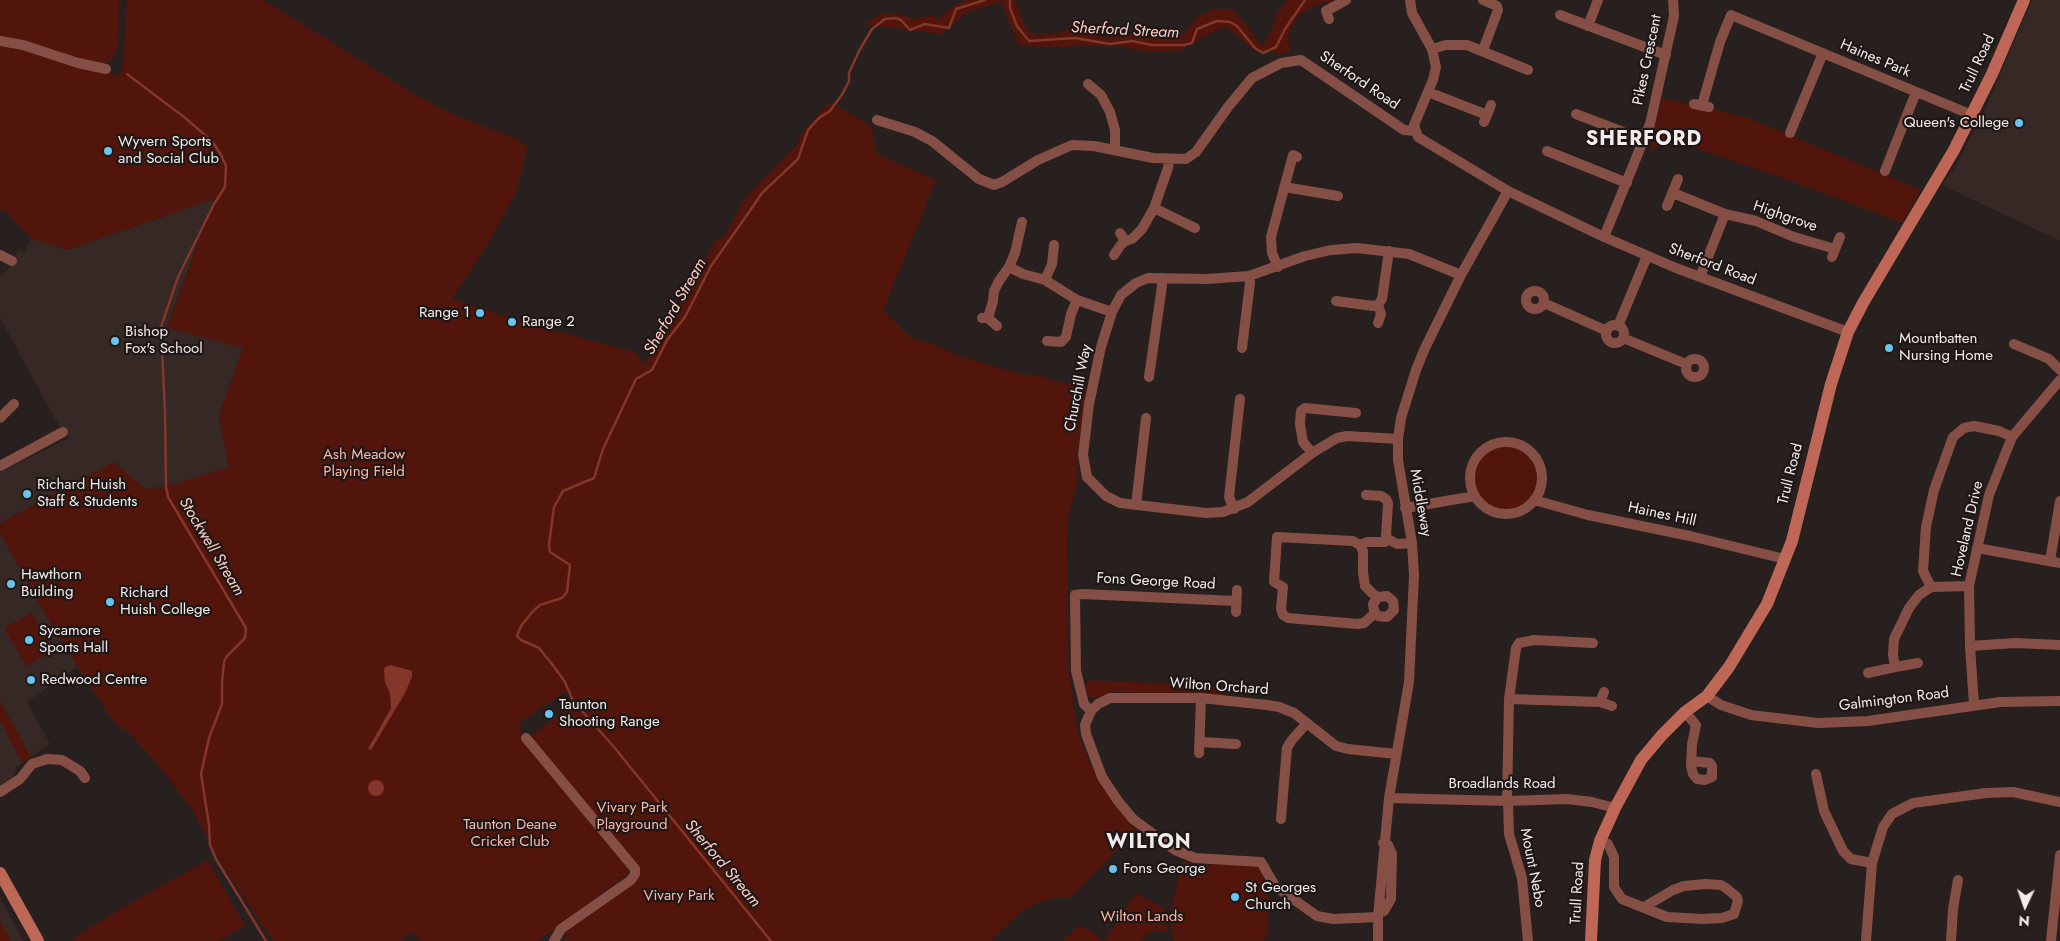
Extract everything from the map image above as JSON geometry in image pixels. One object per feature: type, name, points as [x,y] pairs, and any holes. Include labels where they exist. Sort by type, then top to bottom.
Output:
[{"type":"street","points":[[1325,12],[1346,0]]},
{"type":"street","points":[[1410,0],[1412,13],[1432,49],[1436,67],[1433,80],[1414,125],[1415,131]]},
{"type":"street","points":[[1483,0],[1497,6],[1498,10],[1483,50]]},
{"type":"street","points":[[1588,26],[1598,0]]},
{"type":"street","name":"Pikes Crescent","points":[[1604,237],[1644,140],[1666,55],[1674,16],[1673,0]]},
{"type":"street","name":"Trull Road","points":[[1591,941],[1595,860],[1600,841],[1615,808],[1641,760],[1685,712],[1707,696],[1754,629],[1767,604],[1792,541],[1831,384],[1848,332],[1863,303],[1940,176],[1992,74],[2024,0]]},
{"type":"street","points":[[1702,105],[1720,42],[1736,4]]},
{"type":"street","points":[[1560,15],[1666,55]]},
{"type":"street","name":"Haines Park","points":[[1731,15],[1972,115]]},
{"type":"street","points":[[0,41],[23,45],[78,63],[106,69]]},
{"type":"street","points":[[1432,49],[1446,45],[1467,45],[1528,70]]},
{"type":"street","name":"Haines Park","points":[[1790,133],[1822,53]]},
{"type":"street","name":"Sherford Road","points":[[877,120],[915,132],[932,141],[979,179],[994,185],[1038,160],[1072,146],[1084,145],[1153,158],[1186,159],[1191,156],[1242,88],[1252,78],[1266,69],[1292,60],[1301,60],[1404,130],[1415,131],[1418,138],[1508,191],[1647,256],[1848,332]]},
{"type":"street","points":[[1088,84],[1101,95],[1110,112],[1116,130],[1115,150]]},
{"type":"street","points":[[1428,92],[1487,114]]},
{"type":"street","name":"Haines Park","points":[[1885,171],[1916,92]]},
{"type":"street","points":[[1576,114],[1644,140]]},
{"type":"street","points":[[1560,157],[1564,146]]},
{"type":"street","points":[[1547,151],[1627,183]]},
{"type":"street","points":[[1278,267],[1272,254],[1271,237],[1292,155],[1297,157]]},
{"type":"street","points":[[1114,255],[1123,237],[1138,235],[1154,208],[1168,168],[1169,159]]},
{"type":"street","points":[[1667,206],[1678,179]]},
{"type":"street","points":[[1284,187],[1338,196]]},
{"type":"street","name":"Middleway","points":[[1378,941],[1378,915],[1384,843],[1389,798],[1409,682],[1413,608],[1414,575],[1412,543],[1398,460],[1401,418],[1416,370],[1461,274],[1508,191]]},
{"type":"street","name":"Highgrove","points":[[1673,193],[1725,214],[1756,221],[1833,253],[1840,237]]},
{"type":"street","points":[[1154,208],[1195,228]]},
{"type":"street","points":[[1700,277],[1725,214]]},
{"type":"street","points":[[997,326],[984,318],[996,286],[1009,267],[1023,239],[1022,222]]},
{"type":"street","points":[[1045,280],[1058,259],[1054,245]]},
{"type":"street","name":"Churchill Way","points":[[1398,439],[1348,436],[1337,438],[1312,453],[1248,502],[1223,512],[1206,513],[1120,503],[1106,496],[1086,478],[1083,455],[1089,404],[1112,312],[1118,300],[1130,288],[1148,278],[1207,279],[1249,276],[1305,256],[1331,250],[1357,248],[1409,254],[1461,274]]},
{"type":"street","points":[[1336,301],[1378,305],[1382,299],[1389,251]]},
{"type":"street","points":[[1618,326],[1647,256]]},
{"type":"street","points":[[1,258],[12,261]]},
{"type":"street","points":[[1009,267],[1023,274],[1045,280],[1077,300],[1112,312]]},
{"type":"street","points":[[1242,348],[1250,284],[1249,276]]},
{"type":"street","points":[[1149,378],[1162,286],[1161,278]]},
{"type":"street","points":[[1047,341],[1064,345],[1071,314],[1077,300]]},
{"type":"street","points":[[1544,303],[1607,331]]},
{"type":"street","points":[[1378,305],[1381,314],[1378,323]]},
{"type":"street","points":[[1611,326],[1618,326],[1623,331],[1623,338],[1616,343],[1611,342],[1606,337],[1607,331],[1611,326]]},
{"type":"street","points":[[1623,338],[1686,364]]},
{"type":"street","points":[[2024,349],[2029,338]]},
{"type":"street","points":[[2014,344],[2049,359],[2060,370]]},
{"type":"street","name":"Hoveland Drive","points":[[1974,705],[1970,646],[1969,586],[1988,495],[2012,436],[2060,380]]},
{"type":"street","points":[[1234,509],[1229,497],[1240,399]]},
{"type":"street","points":[[0,418],[14,404]]},
{"type":"street","points":[[1312,453],[1303,442],[1300,424],[1301,411],[1305,408],[1356,414]]},
{"type":"street","points":[[1136,505],[1146,418]]},
{"type":"street","points":[[1931,587],[1923,570],[1926,527],[1934,490],[1953,437],[1964,428],[1974,426],[1999,431],[2012,436]]},
{"type":"street","points":[[0,466],[63,432]]},
{"type":"street","points":[[1514,442],[1534,455],[1539,463],[1542,475],[1540,488],[1534,500],[1526,507],[1507,514],[1488,509],[1475,496],[1470,481],[1470,471],[1478,455],[1492,444],[1514,442]]},
{"type":"street","points":[[1366,494],[1381,496],[1388,503],[1386,536],[1388,539],[1397,544],[1412,543]]},
{"type":"street","points":[[1405,508],[1475,496]]},
{"type":"street","name":"Haines Hill","points":[[1534,500],[1588,515],[1690,536],[1785,559]]},
{"type":"street","points":[[1976,548],[2055,562],[2060,501]]},
{"type":"street","points":[[1375,613],[1364,623],[1358,624],[1288,618],[1283,615],[1281,609],[1283,587],[1274,582],[1277,537],[1353,541],[1360,545],[1364,560],[1365,586],[1378,597]]},
{"type":"street","points":[[1360,545],[1366,542],[1385,542],[1388,539]]},
{"type":"street","points":[[1895,667],[1892,654],[1894,639],[1909,608],[1918,595],[1931,587],[1969,586]]},
{"type":"street","name":"Fons George Road","points":[[1091,711],[1084,704],[1076,671],[1075,596],[1082,594],[1236,595],[1236,612]]},
{"type":"street","points":[[1384,595],[1391,598],[1394,607],[1392,614],[1382,617],[1375,613],[1373,604],[1378,597],[1384,595]]},
{"type":"street","points":[[1394,607],[1413,608]]},
{"type":"street","name":"Mount Nebo","points":[[1528,941],[1522,878],[1509,834],[1509,699],[1516,648],[1519,643],[1534,640],[1593,643]]},
{"type":"street","points":[[1970,646],[2022,643],[2060,644]]},
{"type":"street","points":[[1864,673],[1920,664]]},
{"type":"street","points":[[1600,702],[1604,692]]},
{"type":"street","name":"Galmington Road","points":[[1707,696],[1721,705],[1751,715],[1818,723],[1868,722],[1974,705],[2060,700]]},
{"type":"street","name":"Wilton Orchard","points":[[1091,711],[1098,704],[1110,698],[1202,698],[1279,707],[1294,713],[1336,746],[1396,754]]},
{"type":"street","points":[[1200,753],[1202,698]]},
{"type":"street","points":[[1509,699],[1600,702],[1612,706]]},
{"type":"street","points":[[1091,711],[1086,726],[1086,734],[1102,777],[1133,819],[1154,836],[1174,850],[1195,858],[1261,862],[1275,886],[1317,916],[1333,919],[1378,915]]},
{"type":"street","points":[[1685,712],[1696,725],[1692,744],[1692,761]]},
{"type":"street","points":[[1280,819],[1288,748],[1291,741],[1307,723]]},
{"type":"street","points":[[526,738],[633,864],[635,869],[635,874],[631,880],[561,929],[554,941]]},
{"type":"street","points":[[1200,742],[1236,744]]},
{"type":"street","points":[[0,792],[20,779],[27,769],[40,761],[62,760],[84,771]]},
{"type":"street","points":[[1816,774],[1824,811],[1843,851],[1851,859],[1872,863]]},
{"type":"street","points":[[1866,941],[1872,863],[1883,827],[1892,814],[1913,803],[2001,792],[2013,792],[2060,802]]},
{"type":"street","name":"Broadlands Road","points":[[1389,798],[1508,801],[1567,799],[1592,802],[1615,808]]},
{"type":"street","points":[[1600,841],[1608,844],[1614,857],[1614,887],[1622,900],[1667,917],[1722,918],[1734,914],[1738,902],[1737,896],[1721,885],[1705,884],[1684,886],[1672,890],[1644,907]]},
{"type":"street","points":[[2051,941],[2058,900],[2060,855]]},
{"type":"street","points":[[0,873],[38,941]]},
{"type":"street","points":[[1951,941],[1952,917],[1959,880]]},
{"type":"shaded area","name":"Queen's College","points":[[2032,0],[2060,0],[2060,241],[1942,185],[1955,167],[1985,109]]},
{"type":"shaded area","points":[[214,199],[167,327],[243,348],[219,416],[229,467],[169,486],[145,489],[174,673],[110,716],[77,667],[27,702],[50,744],[17,766],[13,780],[0,787],[0,472],[69,438],[56,421],[0,318],[0,276],[7,271],[18,250],[24,252],[31,238],[67,250]]},
{"type":"shaded area","points":[[391,665],[412,671],[412,677],[404,695],[371,750],[368,749],[391,708],[390,693],[385,683],[384,669]]},
{"type":"shaded area","points":[[373,780],[379,780],[384,785],[382,794],[373,796],[368,791],[368,785]]},
{"type":"shaded area","points":[[0,897],[7,910],[24,941],[0,941]]},
{"type":"green space","points":[[0,0],[119,0],[118,47],[111,60],[95,64],[23,40],[0,36]]},
{"type":"green space","points":[[127,0],[264,0],[416,95],[452,114],[517,139],[528,147],[516,193],[491,239],[452,299],[527,323],[637,353],[645,366],[659,333],[676,313],[715,241],[724,237],[744,199],[796,146],[803,132],[826,105],[832,103],[871,126],[877,154],[936,180],[883,311],[913,339],[933,344],[962,357],[1017,373],[1039,376],[1066,384],[1087,385],[1077,455],[1078,481],[1069,513],[1067,540],[1069,673],[1078,733],[1085,751],[1099,782],[1136,830],[1071,898],[1061,897],[1045,900],[1023,910],[991,941],[565,941],[566,929],[637,879],[638,867],[532,738],[533,734],[576,702],[568,690],[519,723],[523,742],[628,866],[627,875],[538,941],[421,941],[411,931],[401,941],[273,941],[220,861],[193,811],[159,766],[130,734],[116,724],[110,716],[53,628],[0,533],[0,523],[114,462],[145,489],[169,486],[229,467],[219,416],[243,348],[167,328],[214,199],[67,250],[31,238],[7,213],[0,209],[0,44],[119,76],[123,65]]},
{"type":"green space","points":[[966,0],[1015,0],[1027,30],[1037,35],[1058,33],[1070,29],[1106,37],[1129,34],[1151,38],[1171,36],[1184,34],[1197,17],[1213,9],[1232,9],[1263,45],[1271,31],[1277,14],[1287,0],[1334,0],[1331,4],[1324,2],[1299,14],[1287,37],[1291,50],[1279,55],[1273,51],[1256,51],[1225,26],[1177,52],[1148,52],[1119,46],[1094,45],[1064,47],[1019,46],[1001,2],[967,12],[942,34],[864,24],[883,13],[894,13],[916,19],[931,15],[939,19],[952,7]]},
{"type":"green space","points":[[1662,98],[1746,117],[1921,190],[1902,223],[1696,148],[1661,145],[1649,151]]},
{"type":"green space","points":[[1506,446],[1524,452],[1532,460],[1538,478],[1532,496],[1524,504],[1506,510],[1488,504],[1480,496],[1474,478],[1480,460],[1488,452]]},
{"type":"green space","name":"Sycamore Sports Hall","points":[[32,613],[54,651],[26,666],[4,628]]},
{"type":"green space","points":[[1089,680],[1206,685],[1208,687],[1225,689],[1225,695],[1112,692],[1096,698],[1087,695],[1086,685]]},
{"type":"green space","points":[[0,701],[31,757],[22,763],[0,721]]},
{"type":"green space","points":[[208,860],[245,926],[219,941],[73,941],[72,939],[117,911]]},
{"type":"green space","points":[[1182,861],[1210,866],[1210,863],[1256,865],[1260,867],[1269,899],[1268,933],[1264,939],[1262,941],[1174,941],[1169,921]]},
{"type":"green space","name":"Wilton Lands","points":[[1136,893],[1165,909],[1167,931],[1147,934],[1141,941],[1104,941]]},
{"type":"green space","points":[[0,920],[11,941],[0,941]]},
{"type":"green space","name":"Wilton Lands","points":[[1078,926],[1091,930],[1103,941],[1062,941]]},
{"type":"waterway","name":"Sherford Stream","points":[[771,941],[614,747],[573,701],[565,682],[539,648],[521,640],[517,636],[521,626],[533,611],[540,605],[562,598],[567,592],[570,565],[550,552],[549,545],[554,507],[563,491],[594,478],[603,449],[636,379],[652,370],[667,340],[685,317],[711,266],[762,193],[798,159],[808,130],[819,118],[830,111],[843,93],[849,81],[849,73],[872,29],[885,19],[896,18],[901,20],[910,30],[925,24],[949,28],[956,9],[985,0]]},
{"type":"waterway","name":"Sherford Stream","points":[[1010,0],[1010,8],[1017,26],[1029,41],[1075,38],[1110,44],[1132,41],[1152,45],[1184,45],[1192,43],[1197,29],[1217,21],[1230,22],[1237,26],[1255,48],[1263,53],[1276,47],[1285,29],[1305,0]]},
{"type":"waterway","name":"Stockwell Stream","points":[[127,74],[184,117],[212,141],[226,166],[225,187],[214,204],[178,277],[161,327],[166,487],[168,497],[246,628],[245,638],[227,656],[224,662],[222,704],[209,738],[201,774],[209,825],[210,845],[216,859],[266,941]]},
{"type":"place","name":"Queen's College","points":[[2019,123]]},
{"type":"place","name":"Wyvern Sports and Social Club","points":[[108,151]]},
{"type":"place","name":"Range 1","points":[[480,313]]},
{"type":"place","name":"Range 2","points":[[512,322]]},
{"type":"place","name":"Bishop Fox's School","points":[[115,341]]},
{"type":"place","name":"Mountbatten Nursing Home","points":[[1889,348]]},
{"type":"place","name":"Richard Huish Staff & Students","points":[[27,494]]},
{"type":"place","name":"Hawthorn Building","points":[[11,584]]},
{"type":"place","name":"Richard Huish College","points":[[110,602]]},
{"type":"place","name":"Sycamore Sports Hall","points":[[29,640]]},
{"type":"place","name":"Redwood Centre","points":[[31,680]]},
{"type":"place","name":"Taunton Shooting Range","points":[[549,714]]},
{"type":"place","name":"Fons George","points":[[1113,869]]},
{"type":"place","name":"St Georges Church","points":[[1235,897]]},
{"type":"district","name":"SHERFORD","points":[[1644,140]]},
{"type":"district","name":"WILTON","points":[[1149,843]]},
{"type":"park label","name":"Ash Meadow Playing Field","points":[[364,464]]},
{"type":"park label","name":"Vivary Park Playground","points":[[632,816]]},
{"type":"park label","name":"Taunton Deane Cricket Club","points":[[510,834]]},
{"type":"park label","name":"Vivary Park","points":[[679,896]]}]
